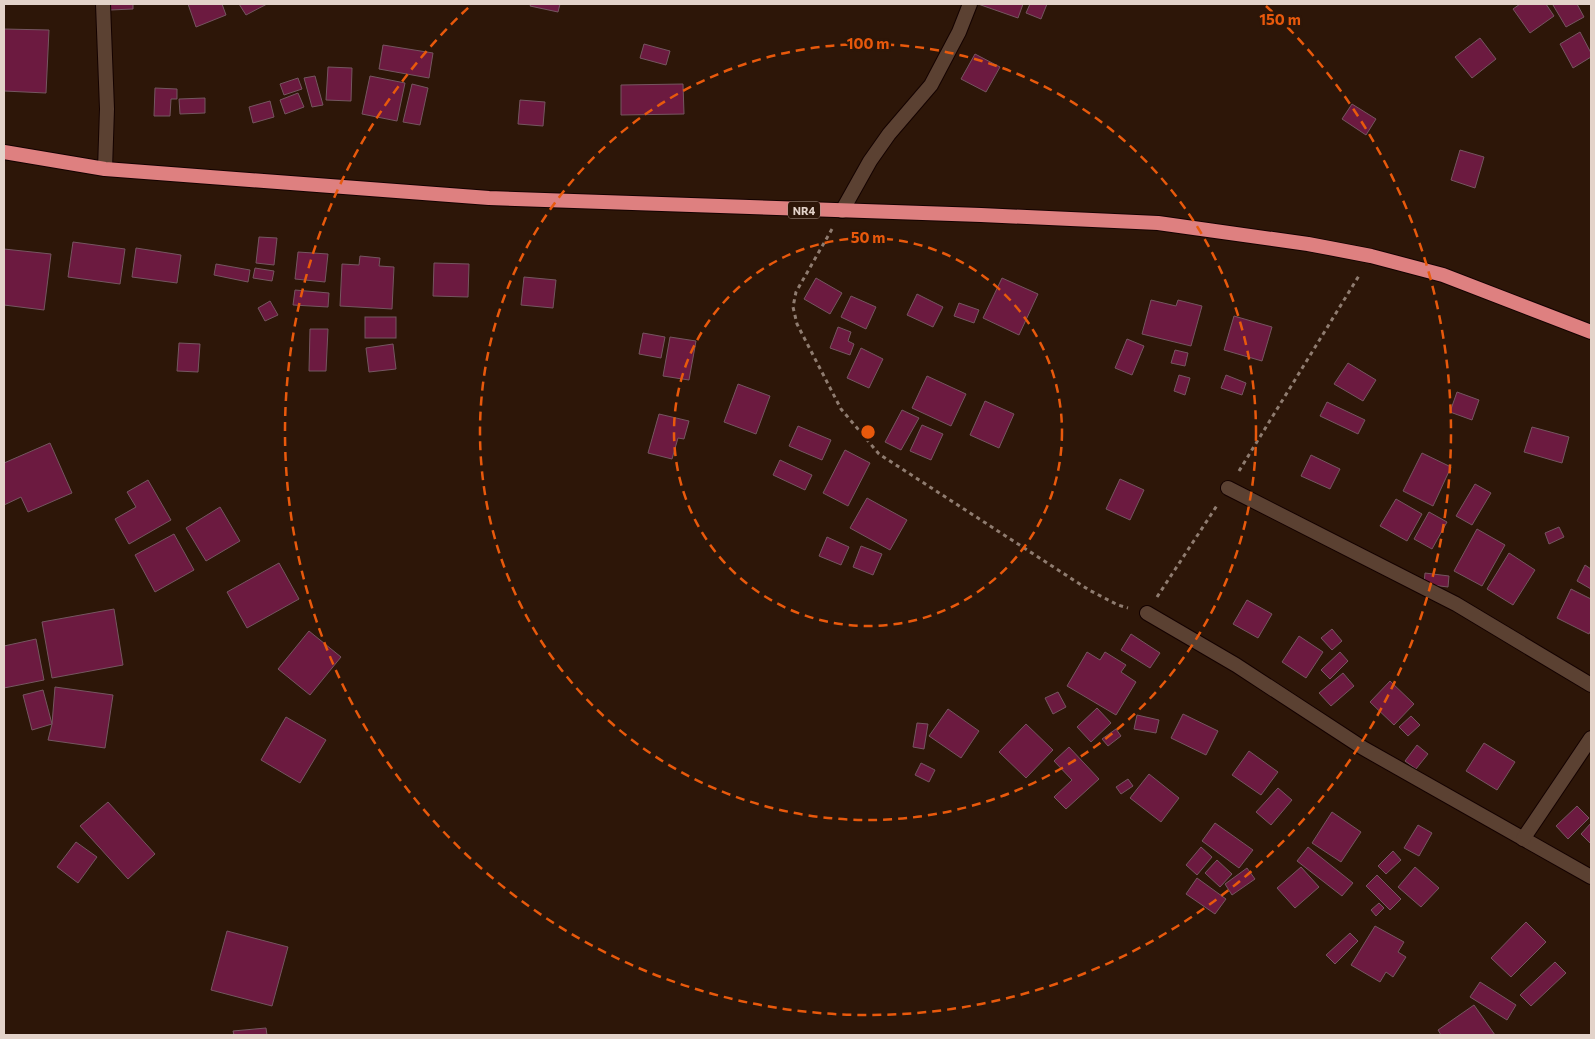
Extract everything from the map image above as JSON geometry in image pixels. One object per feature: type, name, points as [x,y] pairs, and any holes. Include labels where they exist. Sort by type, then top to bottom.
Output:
[{"type":"highway","name":"NR4","points":[[4,152],[105,169],[489,198],[1158,223],[1308,244],[1371,256],[1442,275],[1591,332]]},
{"type":"street","points":[[103,4],[107,109],[105,169]]},
{"type":"street","points":[[842,211],[879,148],[931,85],[959,32],[970,4]]},
{"type":"street","points":[[1228,488],[1456,604],[1591,685]]},
{"type":"street","points":[[1147,613],[1236,664],[1363,748],[1591,876]]},
{"type":"street","points":[[1523,839],[1591,738]]},
{"type":"path","points":[[842,211],[796,292],[792,307],[797,324],[841,409],[879,454],[1089,590],[1118,605],[1147,613],[1228,488],[1371,256]]},
{"type":"building","points":[[110,4],[133,4],[133,9],[110,10]]},
{"type":"building","points":[[188,4],[222,4],[226,15],[196,27]]},
{"type":"building","points":[[239,4],[267,4],[246,15]]},
{"type":"building","points":[[531,4],[560,4],[558,12],[530,6]]},
{"type":"building","points":[[978,4],[1023,4],[1018,18]]},
{"type":"building","points":[[1030,4],[1047,4],[1041,19],[1026,13]]},
{"type":"building","points":[[1520,4],[1546,4],[1554,16],[1530,33],[1513,9]]},
{"type":"building","points":[[1577,4],[1584,17],[1566,27],[1553,5]]},
{"type":"building","points":[[4,29],[49,30],[46,93],[4,91]]},
{"type":"building","points":[[1580,32],[1591,53],[1591,57],[1573,68],[1560,44]]},
{"type":"building","points":[[1480,38],[1496,59],[1472,78],[1455,57]]},
{"type":"building","points":[[644,44],[670,51],[666,65],[640,58]]},
{"type":"building","points":[[383,45],[433,53],[429,78],[379,69]]},
{"type":"building","points":[[975,54],[1000,67],[986,92],[961,79]]},
{"type":"building","points":[[328,67],[352,68],[351,101],[326,100]]},
{"type":"building","points":[[315,76],[323,105],[312,107],[304,78]]},
{"type":"building","points":[[370,76],[405,83],[397,121],[362,114]]},
{"type":"building","points":[[298,78],[302,89],[284,95],[280,84]]},
{"type":"building","points":[[412,84],[428,88],[420,125],[403,122]]},
{"type":"building","points":[[683,84],[684,114],[621,115],[621,85]]},
{"type":"building","points":[[155,88],[177,89],[177,99],[171,99],[170,116],[154,116]]},
{"type":"building","points":[[298,93],[304,107],[285,114],[280,100]]},
{"type":"building","points":[[205,98],[205,113],[180,114],[179,99]]},
{"type":"building","points":[[520,100],[545,102],[543,126],[518,124]]},
{"type":"building","points":[[270,101],[274,117],[253,123],[249,107]]},
{"type":"building","points":[[1352,104],[1376,119],[1366,135],[1342,119]]},
{"type":"building","points":[[1460,150],[1484,157],[1475,188],[1451,180]]},
{"type":"building","points":[[259,237],[277,238],[274,265],[256,263]]},
{"type":"building","points":[[73,242],[125,249],[120,284],[68,277]]},
{"type":"building","points":[[136,248],[181,255],[177,283],[132,277]]},
{"type":"building","points":[[4,249],[51,254],[44,310],[4,305]]},
{"type":"building","points":[[298,252],[328,254],[325,282],[295,279]]},
{"type":"building","points":[[360,256],[380,258],[379,266],[394,267],[392,309],[340,306],[342,264],[359,265]]},
{"type":"building","points":[[434,263],[469,264],[468,297],[433,296]]},
{"type":"building","points":[[216,264],[250,270],[248,282],[214,275]]},
{"type":"building","points":[[255,268],[274,271],[272,281],[253,278]]},
{"type":"building","points":[[524,277],[556,280],[553,308],[521,305]]},
{"type":"building","points":[[816,278],[842,293],[830,314],[804,299]]},
{"type":"building","points":[[1002,278],[1038,294],[1019,335],[983,318]]},
{"type":"building","points":[[295,290],[329,293],[328,307],[293,305]]},
{"type":"building","points":[[917,294],[943,307],[933,327],[907,315]]},
{"type":"building","points":[[851,296],[876,307],[866,329],[841,317]]},
{"type":"building","points":[[1151,300],[1176,306],[1178,300],[1202,306],[1191,346],[1142,334]]},
{"type":"building","points":[[270,301],[278,315],[265,321],[258,308]]},
{"type":"building","points":[[959,303],[979,310],[974,323],[954,316]]},
{"type":"building","points":[[1234,316],[1272,327],[1262,361],[1224,350]]},
{"type":"building","points":[[365,317],[396,317],[396,338],[365,338]]},
{"type":"building","points":[[838,327],[851,332],[848,341],[854,344],[850,355],[830,348]]},
{"type":"building","points":[[310,329],[328,329],[326,371],[309,371]]},
{"type":"building","points":[[643,333],[665,337],[661,358],[639,354]]},
{"type":"building","points":[[670,337],[696,341],[689,380],[663,376]]},
{"type":"building","points":[[1127,339],[1144,346],[1132,375],[1115,368]]},
{"type":"building","points":[[179,343],[200,344],[198,372],[177,371]]},
{"type":"building","points":[[393,344],[396,369],[369,372],[366,348]]},
{"type":"building","points":[[861,348],[883,359],[869,388],[847,378]]},
{"type":"building","points":[[1175,350],[1188,353],[1185,366],[1171,363]]},
{"type":"building","points":[[1348,363],[1376,380],[1363,401],[1334,384]]},
{"type":"building","points":[[1179,375],[1190,378],[1185,395],[1174,391]]},
{"type":"building","points":[[1226,375],[1246,383],[1242,395],[1221,388]]},
{"type":"building","points":[[927,376],[966,394],[951,426],[912,408]]},
{"type":"building","points":[[738,384],[770,396],[756,434],[724,422]]},
{"type":"building","points":[[1457,392],[1479,400],[1472,420],[1450,412]]},
{"type":"building","points":[[985,401],[1014,414],[999,448],[970,435]]},
{"type":"building","points":[[1327,402],[1365,420],[1358,434],[1320,416]]},
{"type":"building","points":[[902,410],[919,418],[901,450],[885,442]]},
{"type":"building","points":[[659,414],[689,421],[684,439],[678,438],[672,459],[648,453]]},
{"type":"building","points":[[922,425],[943,434],[931,460],[910,451]]},
{"type":"building","points":[[798,426],[831,440],[822,460],[789,446]]},
{"type":"building","points":[[1532,427],[1569,437],[1562,463],[1524,452]]},
{"type":"building","points":[[50,443],[72,493],[28,512],[21,497],[4,505],[4,463]]},
{"type":"building","points":[[845,450],[870,463],[848,506],[823,493]]},
{"type":"building","points":[[1422,453],[1451,467],[1433,506],[1403,491]]},
{"type":"building","points":[[1311,455],[1340,469],[1330,489],[1301,476]]},
{"type":"building","points":[[780,460],[812,475],[805,490],[773,475]]},
{"type":"building","points":[[1120,479],[1144,490],[1130,520],[1106,509]]},
{"type":"building","points":[[148,480],[171,520],[129,544],[115,519],[136,507],[127,492]]},
{"type":"building","points":[[1475,484],[1491,493],[1472,525],[1456,516]]},
{"type":"building","points":[[867,498],[907,520],[890,550],[850,528]]},
{"type":"building","points":[[1396,499],[1422,514],[1407,541],[1380,526]]},
{"type":"building","points":[[220,507],[240,541],[206,561],[186,528]]},
{"type":"building","points":[[1429,512],[1447,522],[1432,549],[1414,539]]},
{"type":"building","points":[[1559,527],[1564,537],[1549,544],[1545,533]]},
{"type":"building","points":[[1477,529],[1505,545],[1482,586],[1454,571]]},
{"type":"building","points":[[174,534],[194,570],[155,592],[135,555]]},
{"type":"building","points":[[827,537],[849,547],[841,565],[819,556]]},
{"type":"building","points":[[861,546],[882,554],[873,575],[853,567]]},
{"type":"building","points":[[1509,553],[1535,570],[1513,605],[1487,589]]},
{"type":"building","points":[[279,563],[299,599],[247,628],[227,592]]},
{"type":"building","points":[[1585,565],[1591,569],[1591,589],[1577,581]]},
{"type":"building","points":[[1425,573],[1449,576],[1448,587],[1424,584]]},
{"type":"building","points":[[1571,589],[1591,599],[1591,630],[1589,634],[1557,618]]},
{"type":"building","points":[[1247,600],[1272,614],[1258,638],[1233,624]]},
{"type":"building","points":[[114,609],[123,665],[52,678],[42,622]]},
{"type":"building","points":[[1332,629],[1342,641],[1332,650],[1321,638]]},
{"type":"building","points":[[309,631],[341,657],[310,695],[278,669]]},
{"type":"building","points":[[1131,634],[1160,653],[1150,668],[1121,650]]},
{"type":"building","points":[[1299,636],[1323,652],[1306,678],[1282,662]]},
{"type":"building","points":[[36,639],[44,680],[4,688],[4,646]]},
{"type":"building","points":[[1087,652],[1100,660],[1105,652],[1126,665],[1121,672],[1136,682],[1116,715],[1067,686]]},
{"type":"building","points":[[1340,652],[1348,661],[1330,679],[1321,670]]},
{"type":"building","points":[[1343,673],[1354,686],[1331,706],[1319,693]]},
{"type":"building","points":[[1390,681],[1414,704],[1394,725],[1370,702]]},
{"type":"building","points":[[55,687],[113,695],[105,748],[48,740],[52,724]]},
{"type":"building","points":[[43,690],[52,724],[32,730],[23,695]]},
{"type":"building","points":[[1058,692],[1066,707],[1053,714],[1045,698]]},
{"type":"building","points":[[1097,708],[1111,723],[1091,742],[1077,727]]},
{"type":"building","points":[[948,709],[979,731],[961,758],[929,736]]},
{"type":"building","points":[[1183,714],[1218,731],[1206,755],[1171,738]]},
{"type":"building","points":[[1137,715],[1159,720],[1156,733],[1134,729]]},
{"type":"building","points":[[1411,716],[1420,725],[1408,736],[1399,727]]},
{"type":"building","points":[[286,717],[326,740],[300,783],[261,760]]},
{"type":"building","points":[[917,723],[928,724],[924,749],[913,747]]},
{"type":"building","points":[[1026,724],[1053,750],[1026,778],[999,752]]},
{"type":"building","points":[[1116,729],[1121,736],[1108,746],[1102,739]]},
{"type":"building","points":[[1484,743],[1515,762],[1497,790],[1466,771]]},
{"type":"building","points":[[1417,745],[1428,754],[1416,769],[1405,761]]},
{"type":"building","points":[[1069,747],[1099,779],[1066,809],[1054,797],[1072,780],[1054,761]]},
{"type":"building","points":[[1249,751],[1278,772],[1261,795],[1232,775]]},
{"type":"building","points":[[921,763],[935,770],[929,782],[915,775]]},
{"type":"building","points":[[1149,774],[1179,798],[1161,822],[1130,798]]},
{"type":"building","points":[[1128,779],[1133,786],[1121,794],[1116,787]]},
{"type":"building","points":[[1278,788],[1292,800],[1271,825],[1256,812]]},
{"type":"building","points":[[108,802],[155,854],[128,879],[80,826]]},
{"type":"building","points":[[1577,806],[1589,818],[1568,839],[1556,826]]},
{"type":"building","points":[[1332,812],[1361,832],[1341,862],[1312,843]]},
{"type":"building","points":[[1215,823],[1253,850],[1239,868],[1202,841]]},
{"type":"building","points":[[1591,823],[1591,844],[1581,834]]},
{"type":"building","points":[[1418,825],[1432,833],[1419,856],[1404,848]]},
{"type":"building","points":[[76,842],[97,857],[78,883],[57,867]]},
{"type":"building","points":[[1201,847],[1212,857],[1197,875],[1186,865]]},
{"type":"building","points":[[1308,847],[1353,883],[1342,896],[1297,861]]},
{"type":"building","points":[[1393,851],[1401,860],[1386,874],[1378,866]]},
{"type":"building","points":[[1217,860],[1232,874],[1220,887],[1205,873]]},
{"type":"building","points":[[1301,867],[1319,887],[1295,908],[1277,888]]},
{"type":"building","points":[[1415,867],[1439,888],[1421,907],[1398,887]]},
{"type":"building","points":[[1247,868],[1255,879],[1232,895],[1225,884]]},
{"type":"building","points":[[1377,875],[1401,899],[1390,910],[1366,886]]},
{"type":"building","points":[[1197,878],[1226,899],[1215,914],[1186,894]]},
{"type":"building","points":[[1379,903],[1384,908],[1376,916],[1371,910]]},
{"type":"building","points":[[1526,922],[1546,942],[1511,977],[1491,958]]},
{"type":"building","points":[[1375,926],[1404,942],[1398,952],[1406,957],[1393,977],[1386,972],[1380,982],[1351,965]]},
{"type":"building","points":[[227,931],[288,947],[272,1006],[211,990]]},
{"type":"building","points":[[1350,933],[1358,941],[1335,964],[1326,955]]},
{"type":"building","points":[[1555,962],[1566,973],[1531,1006],[1520,995]]},
{"type":"building","points":[[1480,982],[1516,1005],[1507,1020],[1470,997]]},
{"type":"building","points":[[1474,1005],[1495,1035],[1441,1035],[1438,1030]]},
{"type":"building","points":[[266,1028],[267,1035],[234,1035],[233,1031]]}]
